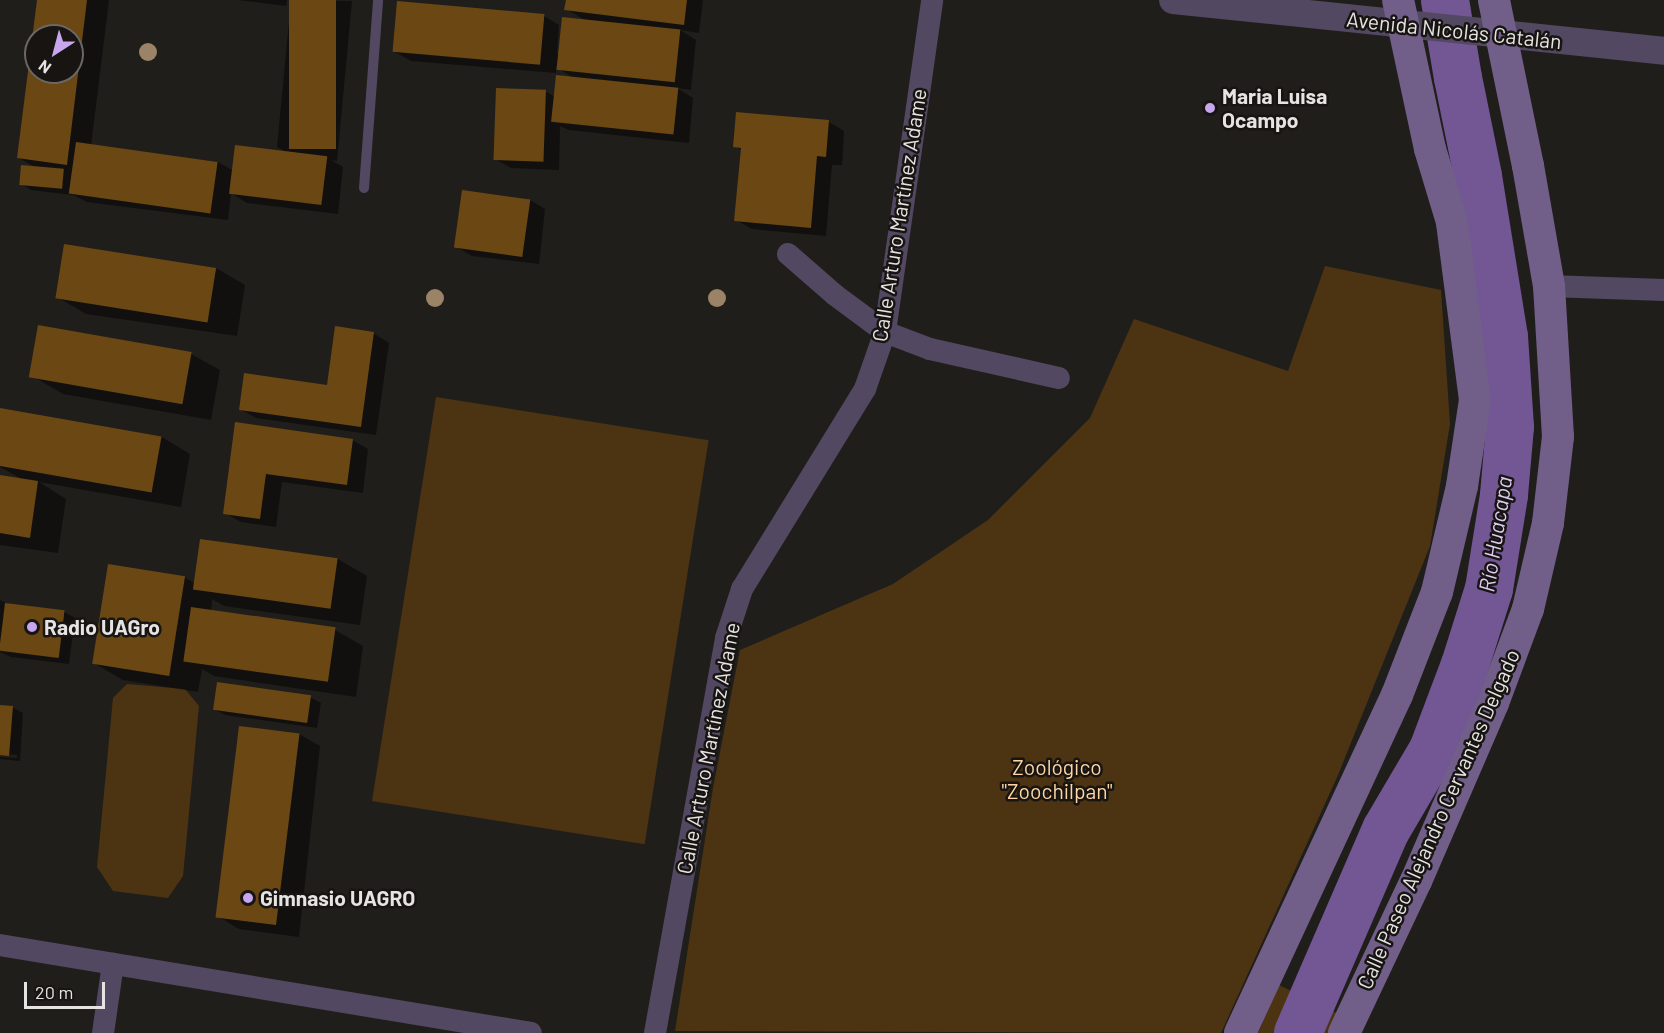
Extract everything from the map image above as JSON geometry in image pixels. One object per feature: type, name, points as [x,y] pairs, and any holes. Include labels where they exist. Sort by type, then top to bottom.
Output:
[{"type":"main road","name":"Calle Paseo Alejandro Cervantes Delgado","points":[[1344,1033],[1416,881],[1493,703],[1528,609],[1548,523],[1558,437],[1549,286],[1528,166],[1499,35],[1494,0]]},
{"type":"main road","points":[[1240,1033],[1397,695],[1437,592],[1462,486],[1474,400],[1452,222],[1430,149],[1402,17]]},
{"type":"street","name":"Calle Arturo Martínez Adame","points":[[655,1033],[726,639],[735,609],[742,589],[865,389],[885,332],[932,0]]},
{"type":"street","name":"Avenida Nicolás Catalán","points":[[1173,0],[1402,17],[1499,35],[1664,51]]},
{"type":"street","points":[[788,254],[835,296],[885,332],[930,349],[1059,378]]},
{"type":"street","points":[[1549,286],[1664,290]]},
{"type":"street","points":[[0,945],[464,1028],[531,1033]]},
{"type":"street","points":[[103,1033],[112,964]]},
{"type":"lane","points":[[364,188],[378,0]]},
{"type":"green space","name":"Zoológico \"Zoochilpan\"","points":[[1325,266],[1441,290],[1450,424],[1430,546],[1338,775],[1221,1033],[675,1031],[713,788],[740,650],[893,584],[988,520],[1090,418],[1134,319],[1288,371]]},
{"type":"green space","points":[[436,397],[709,440],[645,844],[372,801]]},
{"type":"green space","points":[[127,684],[185,689],[199,706],[183,876],[168,898],[113,891],[97,867],[113,698]]},
{"type":"green space","points":[[1279,985],[1341,1015],[1333,1033],[1258,1033]]},
{"type":"building","points":[[37,0],[87,0],[84,25],[34,24]]},
{"type":"building","points":[[289,0],[336,0],[336,149],[289,149]]},
{"type":"building","points":[[566,0],[687,0],[684,25],[564,10]]},
{"type":"building","points":[[397,1],[544,14],[540,65],[393,52]]},
{"type":"building","points":[[562,17],[680,29],[675,82],[556,70]]},
{"type":"building","points":[[556,75],[678,88],[673,135],[551,122]]},
{"type":"building","points":[[26,84],[77,84],[67,165],[17,158]]},
{"type":"building","points":[[496,88],[546,90],[543,162],[493,160]]},
{"type":"building","points":[[736,112],[829,120],[826,157],[817,156],[811,228],[734,221],[741,148],[733,147]]},
{"type":"building","points":[[76,142],[218,162],[210,213],[69,193]]},
{"type":"building","points":[[235,145],[327,156],[321,205],[229,194]]},
{"type":"building","points":[[21,165],[64,169],[62,189],[19,185]]},
{"type":"building","points":[[462,190],[530,200],[522,257],[454,247]]},
{"type":"building","points":[[64,244],[216,268],[208,322],[55,298]]},
{"type":"building","points":[[38,325],[192,352],[182,404],[29,377]]},
{"type":"building","points":[[335,326],[374,332],[361,427],[239,410],[244,373],[327,385]]},
{"type":"building","points":[[0,408],[162,436],[152,493],[0,466]]},
{"type":"building","points":[[235,422],[353,439],[347,485],[266,474],[260,519],[223,514]]},
{"type":"building","points":[[0,475],[38,481],[30,538],[0,533]]},
{"type":"building","points":[[200,539],[338,558],[331,609],[193,590]]},
{"type":"building","points":[[108,564],[185,576],[169,676],[92,664]]},
{"type":"building","name":"Radio UAGro","points":[[5,603],[65,610],[59,658],[0,651]]},
{"type":"building","points":[[191,607],[336,627],[328,682],[183,661]]},
{"type":"building","points":[[217,682],[311,695],[307,723],[213,710]]},
{"type":"building","points":[[0,705],[13,706],[9,756],[0,755]]},
{"type":"building","points":[[239,726],[300,733],[276,925],[215,918]]},
{"type":"waterway","name":"Río Huacapa","points":[[1298,1033],[1386,830],[1433,750],[1465,665],[1489,589],[1504,495],[1510,427],[1504,337],[1478,176],[1445,0]]},
{"type":"place","name":"Maria Luisa Ocampo","points":[[1210,108]]},
{"type":"place","name":"Radio UAGro","points":[[32,627]]},
{"type":"place","name":"Gimnasio UAGRO","points":[[248,898]]}]
